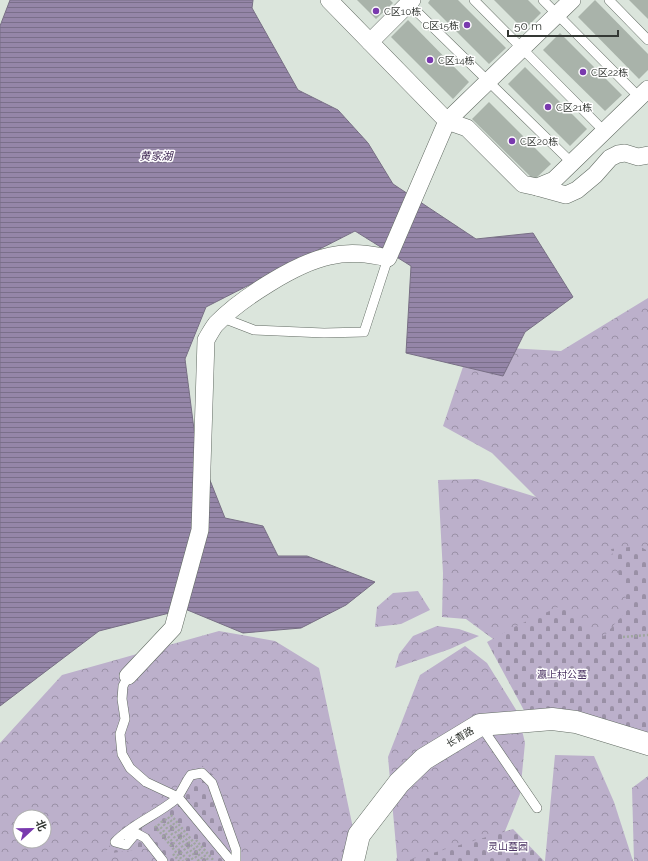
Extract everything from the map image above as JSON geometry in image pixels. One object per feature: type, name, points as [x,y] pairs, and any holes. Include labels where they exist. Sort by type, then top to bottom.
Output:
[{"type":"street","points":[[329,0],[447,121],[467,128],[523,184],[566,195],[577,190],[595,175],[610,158],[618,154],[625,152],[638,157],[648,155]]},
{"type":"street","points":[[128,676],[173,628],[200,530],[206,340],[215,325],[241,302],[287,273],[307,263],[330,256],[362,253],[388,258],[447,121],[572,0]]},
{"type":"street","points":[[370,42],[409,1]]},
{"type":"street","points":[[537,187],[554,180],[644,93]]},
{"type":"street","name":"长青路","points":[[353,861],[359,835],[398,782],[424,759],[480,725],[560,720],[576,722],[648,744]]},
{"type":"lane","points":[[474,0],[604,131]]},
{"type":"lane","points":[[543,0],[644,93]]},
{"type":"lane","points":[[609,0],[648,40]]},
{"type":"lane","points":[[409,1],[572,163]]},
{"type":"lane","points":[[223,318],[254,330],[324,333],[364,332],[388,258]]},
{"type":"lane","points":[[128,676],[123,686],[123,711],[125,719],[120,734],[122,754],[130,768],[146,782],[178,797],[231,861]]},
{"type":"lane","points":[[480,725],[537,808]]},
{"type":"lane","points":[[163,861],[145,838],[136,834],[126,845],[115,842],[124,833],[178,797],[184,784],[191,775],[202,773],[212,783],[236,850],[236,861]]},
{"type":"path","points":[[623,637],[648,635]]},
{"type":"path","points":[[156,812],[183,861]]},
{"type":"path","points":[[156,812],[188,861]]},
{"type":"path","points":[[156,812],[194,861]]},
{"type":"path","points":[[156,812],[199,861]]},
{"type":"path","points":[[156,812],[204,861]]},
{"type":"path","points":[[156,812],[209,861]]},
{"type":"green space","points":[[648,298],[648,712],[516,656],[466,619],[442,617],[443,573],[438,480],[478,479],[536,497],[492,453],[443,426],[470,346],[561,351]]},
{"type":"green space","name":"瀛上村公墓","points":[[639,546],[648,551],[648,753],[527,716],[487,642],[514,627],[565,604],[586,629],[604,636],[629,608],[611,549]]},
{"type":"green space","points":[[418,591],[430,610],[401,624],[375,627],[377,607],[393,593]]},
{"type":"green space","points":[[437,626],[459,629],[479,636],[450,649],[395,668],[399,654],[413,636]]},
{"type":"green space","points":[[219,631],[275,641],[319,668],[360,861],[0,861],[0,743],[62,675]]},
{"type":"green space","points":[[465,646],[487,663],[518,713],[525,743],[520,794],[497,851],[491,861],[396,861],[397,857],[388,757],[420,675]]},
{"type":"green space","points":[[555,755],[594,756],[614,802],[633,861],[545,861]]},
{"type":"green space","points":[[200,764],[217,778],[242,861],[157,861],[147,848],[105,854],[115,836],[123,827],[170,798],[188,771]]},
{"type":"green space","points":[[648,776],[648,861],[634,861],[632,788]]},
{"type":"green space","name":"灵山墓园","points":[[513,829],[544,861],[406,861]]},
{"type":"water","name":"黄家湖","points":[[10,0],[253,0],[252,8],[298,90],[338,110],[368,143],[393,184],[476,239],[533,233],[573,297],[525,332],[503,376],[406,353],[411,266],[355,231],[206,307],[185,359],[196,445],[225,518],[263,526],[278,556],[307,556],[375,582],[346,605],[301,628],[243,633],[185,609],[99,631],[0,706],[0,26]]},
{"type":"building","name":"C区10栋","points":[[357,0],[390,0],[393,3],[376,19]]},
{"type":"building","name":"C区15栋","points":[[430,0],[458,0],[506,48],[489,64],[428,3]]},
{"type":"building","points":[[494,0],[528,0],[541,13],[524,30]]},
{"type":"building","points":[[595,0],[648,54],[648,70],[639,79],[578,17]]},
{"type":"building","points":[[629,0],[648,0],[648,19]]},
{"type":"building","name":"C区14栋","points":[[408,20],[469,82],[453,99],[391,37]]},
{"type":"building","name":"C区22栋","points":[[560,33],[622,95],[605,111],[543,50]]},
{"type":"building","name":"C区21栋","points":[[525,67],[587,129],[570,146],[508,84]]},
{"type":"building","name":"C区20栋","points":[[489,102],[551,164],[534,180],[472,119]]},
{"type":"place","name":"C区10栋","points":[[376,11]]},
{"type":"place","name":"C区15栋","points":[[467,25]]},
{"type":"place","name":"C区14栋","points":[[430,60]]},
{"type":"place","name":"C区22栋","points":[[583,72]]},
{"type":"place","name":"C区21栋","points":[[548,107]]},
{"type":"place","name":"C区20栋","points":[[512,141]]}]
